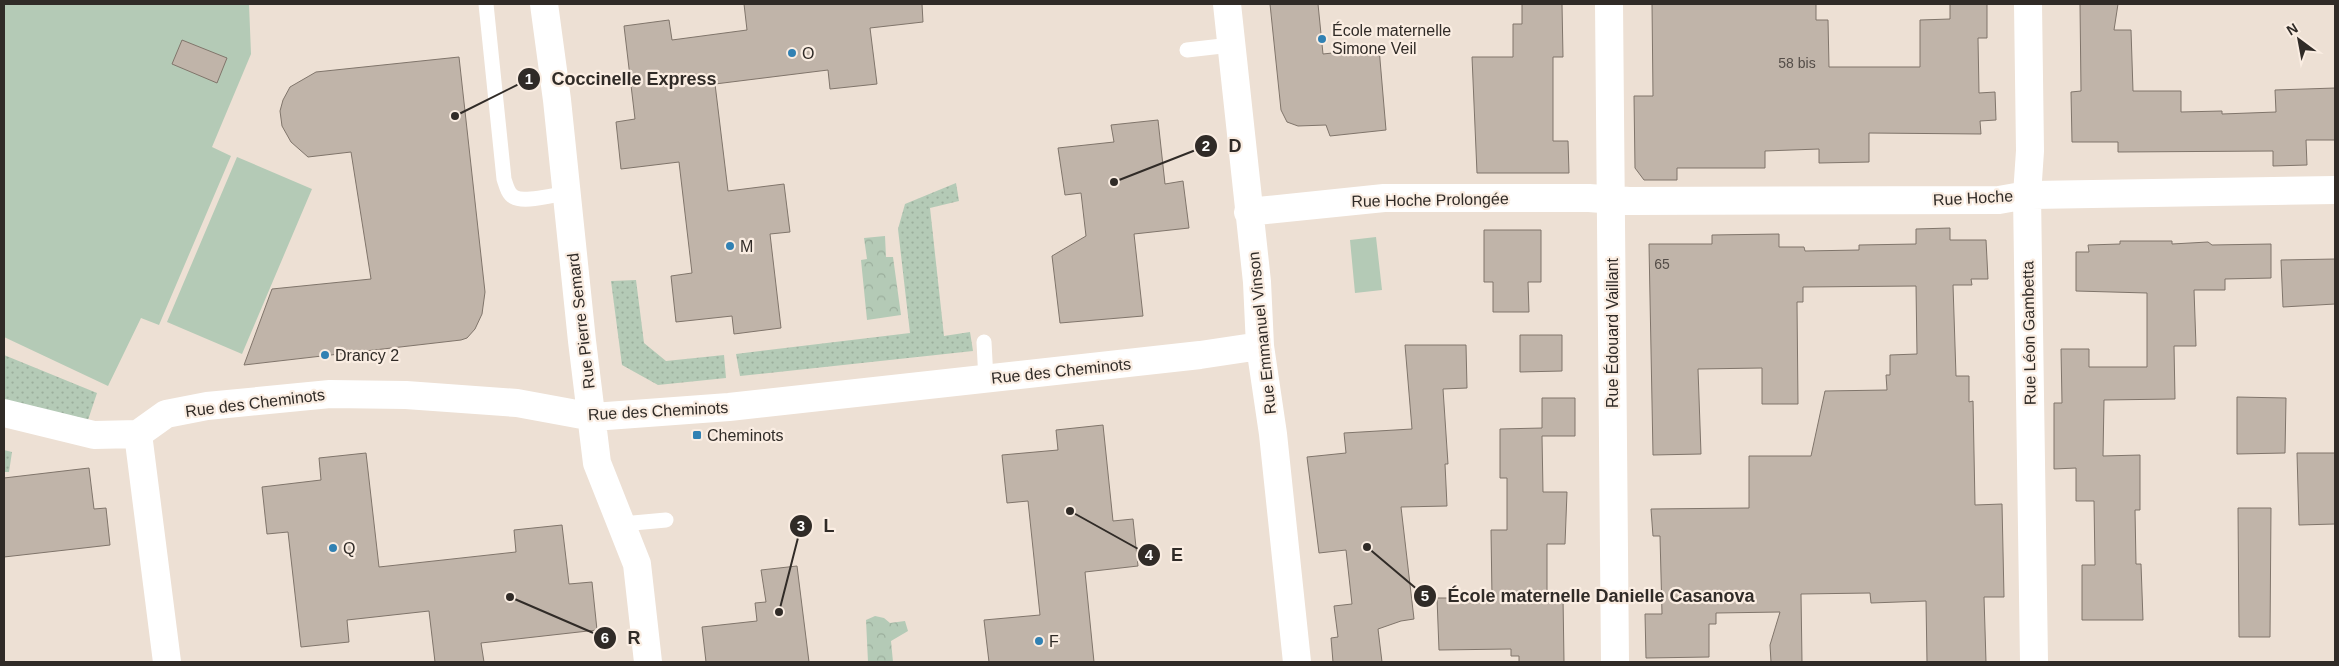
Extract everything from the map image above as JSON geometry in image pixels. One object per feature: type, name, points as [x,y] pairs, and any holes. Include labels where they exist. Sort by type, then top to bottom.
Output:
[{"type":"street","name":"Rue Pierre Semard","points":[[544,4],[582,341],[598,463],[634,556],[640,583],[648,662]]},
{"type":"street","name":"Rue Emmanuel Vinson","points":[[1227,4],[1257,282],[1260,346],[1272,427],[1297,662]]},
{"type":"street","name":"Rue Édouard Vaillant","points":[[1609,4],[1615,662]]},
{"type":"street","name":"Rue Léon Gambetta","points":[[2028,4],[2030,151],[2027,195],[2034,662]]},
{"type":"street","name":"Rue Hoche","points":[[1611,201],[1999,200],[2027,195],[2335,190]]},
{"type":"street","name":"Rue Hoche Prolongée","points":[[1248,212],[1384,198],[1590,198],[1611,201]]},
{"type":"street","name":"Rue des Cheminots","points":[[138,434],[166,414],[207,406],[330,394],[406,395],[517,403],[593,417],[729,407],[986,380],[1200,355],[1260,346]]},
{"type":"street","points":[[4,413],[94,435],[138,434],[167,662]]},
{"type":"lane","points":[[486,4],[504,179],[509,193],[514,198],[523,200],[566,193]]},
{"type":"lane","points":[[1187,50],[1231,45]]},
{"type":"lane","points":[[984,342],[986,380]]},
{"type":"lane","points":[[622,524],[666,520]]},
{"type":"green space","points":[[4,4],[249,4],[251,54],[212,147],[231,156],[159,325],[141,318],[108,386],[4,337]]},
{"type":"green space","points":[[237,157],[312,189],[242,354],[167,322]]},
{"type":"green space","points":[[956,183],[959,201],[930,208],[944,336],[970,332],[973,351],[740,376],[736,354],[910,333],[898,229],[905,204]]},
{"type":"green space","points":[[885,236],[886,257],[893,257],[901,315],[867,320],[861,260],[867,259],[864,238]]},
{"type":"green space","points":[[1376,237],[1382,290],[1355,293],[1350,240]]},
{"type":"green space","points":[[636,280],[644,343],[666,361],[724,355],[726,378],[658,385],[622,365],[611,281]]},
{"type":"green space","points":[[4,355],[97,393],[88,420],[4,400]]},
{"type":"green space","points":[[4,450],[12,452],[9,472],[4,472]]},
{"type":"green space","points":[[875,616],[884,618],[890,623],[905,621],[908,631],[891,641],[893,662],[868,662],[866,620]]},
{"type":"building","points":[[744,4],[922,4],[923,22],[870,28],[877,84],[830,89],[828,70],[715,84],[728,191],[784,184],[790,232],[770,234],[781,328],[734,334],[732,316],[676,322],[671,276],[692,273],[679,162],[621,169],[616,122],[635,119],[624,26],[669,20],[672,40],[747,30]]},
{"type":"building","name":"École maternelle Simone Veil","points":[[1270,4],[1318,4],[1323,54],[1379,48],[1386,130],[1330,136],[1326,125],[1298,126],[1287,122],[1281,110]]},
{"type":"building","points":[[1522,4],[1562,4],[1563,57],[1553,57],[1553,141],[1568,141],[1569,173],[1477,173],[1472,57],[1513,57],[1513,24],[1522,24]]},
{"type":"building","points":[[1652,4],[1816,4],[1816,20],[1828,20],[1829,67],[1920,67],[1920,20],[1950,19],[1950,4],[1987,4],[1987,38],[1978,38],[1979,93],[1995,92],[1996,120],[1980,121],[1981,134],[1869,133],[1869,162],[1819,163],[1819,149],[1765,151],[1765,168],[1677,168],[1677,180],[1644,180],[1635,168],[1634,96],[1653,96]]},
{"type":"building","points":[[2080,4],[2118,4],[2114,30],[2131,30],[2133,91],[2181,91],[2181,112],[2222,111],[2222,114],[2276,112],[2275,90],[2335,88],[2335,140],[2306,140],[2307,165],[2273,166],[2273,151],[2118,152],[2118,142],[2072,142],[2071,92],[2081,91]]},
{"type":"building","points":[[182,40],[227,58],[217,83],[172,64]]},
{"type":"building","points":[[459,57],[485,292],[482,314],[475,329],[467,338],[461,340],[244,365],[272,289],[371,279],[351,152],[308,157],[291,142],[282,126],[280,111],[290,87],[316,72]]},
{"type":"building","points":[[1158,120],[1165,184],[1183,181],[1189,228],[1134,234],[1143,316],[1060,323],[1052,256],[1086,236],[1081,193],[1065,195],[1058,148],[1114,142],[1111,125]]},
{"type":"building","points":[[1950,228],[1950,240],[1986,240],[1988,279],[1971,279],[1972,285],[1953,285],[1956,376],[1969,376],[1969,402],[1973,401],[1975,505],[2002,504],[2004,597],[1984,597],[1986,662],[1927,662],[1926,601],[1871,603],[1870,593],[1801,594],[1802,662],[1771,662],[1770,645],[1780,612],[1716,613],[1716,624],[1709,624],[1709,657],[1646,658],[1645,614],[1662,614],[1660,536],[1653,536],[1651,509],[1749,508],[1749,456],[1811,456],[1825,391],[1887,390],[1886,375],[1890,375],[1890,355],[1917,354],[1916,286],[1803,287],[1803,302],[1797,302],[1798,404],[1762,404],[1762,368],[1698,369],[1701,454],[1653,455],[1649,244],[1712,244],[1712,235],[1779,234],[1779,247],[1804,247],[1805,251],[1859,250],[1859,245],[1916,244],[1916,229]]},
{"type":"building","points":[[1484,230],[1541,230],[1541,282],[1528,282],[1529,312],[1493,312],[1493,282],[1484,282]]},
{"type":"building","points":[[2120,241],[2172,241],[2172,244],[2208,242],[2212,245],[2271,244],[2271,278],[2225,279],[2225,290],[2194,290],[2196,346],[2174,346],[2175,399],[2104,400],[2103,456],[2140,455],[2140,510],[2135,510],[2136,564],[2141,564],[2143,620],[2082,620],[2082,565],[2095,565],[2094,501],[2076,501],[2076,468],[2054,469],[2054,403],[2062,403],[2061,349],[2089,349],[2089,367],[2147,367],[2147,293],[2076,291],[2076,252],[2089,252],[2088,245],[2120,244]]},
{"type":"building","points":[[2335,259],[2335,304],[2283,307],[2281,260]]},
{"type":"building","points":[[1520,335],[1562,335],[1562,371],[1520,372]]},
{"type":"building","points":[[1405,345],[1466,345],[1467,388],[1443,389],[1448,464],[1445,464],[1447,506],[1401,507],[1414,619],[1401,621],[1378,629],[1382,662],[1333,662],[1331,638],[1338,637],[1334,606],[1352,604],[1346,550],[1319,553],[1307,457],[1346,453],[1344,433],[1412,429]]},
{"type":"building","points":[[2237,397],[2286,398],[2285,453],[2237,454]]},
{"type":"building","points":[[1542,398],[1575,398],[1575,436],[1542,436],[1543,492],[1567,492],[1565,544],[1547,544],[1547,597],[1563,597],[1564,662],[1519,662],[1519,656],[1511,656],[1511,649],[1439,650],[1437,598],[1492,598],[1491,530],[1507,530],[1507,478],[1500,478],[1500,429],[1542,428]]},
{"type":"building","points":[[1103,425],[1113,521],[1133,519],[1138,566],[1085,572],[1094,662],[989,662],[984,620],[1040,615],[1028,501],[1007,503],[1002,455],[1058,450],[1056,430]]},
{"type":"building","points":[[366,453],[379,567],[516,552],[514,530],[562,525],[569,584],[592,582],[597,630],[481,643],[484,662],[435,662],[429,611],[347,620],[349,642],[301,647],[288,532],[267,534],[262,487],[321,480],[319,458]]},
{"type":"building","points":[[2297,453],[2335,453],[2335,524],[2299,525]]},
{"type":"building","points":[[89,468],[94,509],[106,508],[110,545],[4,557],[4,478]]},
{"type":"building","points":[[2238,508],[2271,508],[2270,637],[2239,637]]},
{"type":"building","points":[[797,566],[809,662],[706,662],[702,627],[757,621],[755,603],[766,602],[761,570]]},
{"type":"place","name":"École maternelle Simone Veil","points":[[1322,39]]},
{"type":"place","name":"O","points":[[792,53]]},
{"type":"place","name":"Coccinelle Express","points":[[455,116]]},
{"type":"place","name":"D","points":[[1114,182]]},
{"type":"place","name":"M","points":[[730,246]]},
{"type":"place","name":"Drancy 2","points":[[325,355]]},
{"type":"place","name":"Cheminots","points":[[697,435]]},
{"type":"place","name":"E","points":[[1070,511]]},
{"type":"place","name":"École maternelle Danielle Casanova","points":[[1367,547]]},
{"type":"place","name":"Q","points":[[333,548]]},
{"type":"place","name":"R","points":[[510,597]]},
{"type":"place","name":"L","points":[[779,612]]},
{"type":"place","name":"F","points":[[1039,641]]}]
